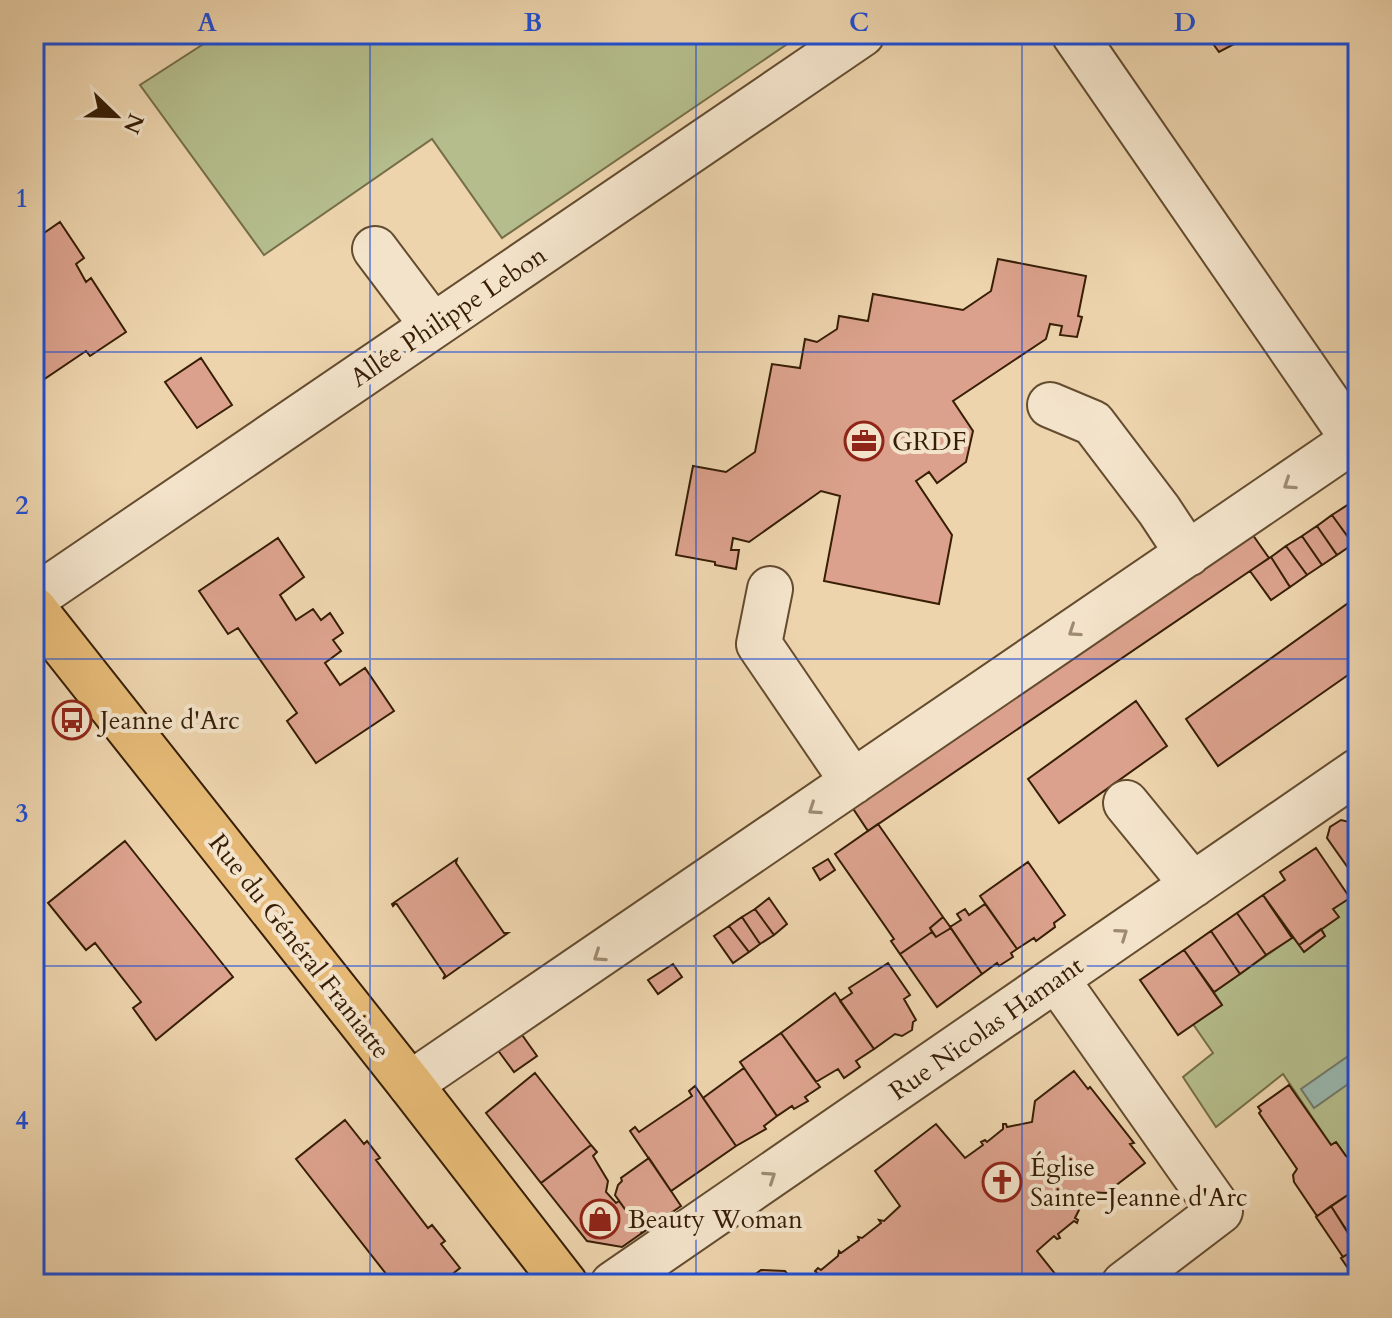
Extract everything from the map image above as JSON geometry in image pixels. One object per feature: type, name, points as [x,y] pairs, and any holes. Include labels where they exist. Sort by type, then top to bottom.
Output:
[{"type":"main road","name":"Rue du Général Franiatte","points":[[34,609],[565,1284]]},
{"type":"street","name":"Allée Philippe Lebon","points":[[34,598],[862,34]]},
{"type":"street","points":[[410,1084],[1356,439],[1074,34]]},
{"type":"street","points":[[375,249],[433,326]]},
{"type":"street","points":[[1050,405],[1093,423],[1188,554]]},
{"type":"street","points":[[770,589],[759,644],[853,782]]},
{"type":"street","name":"Rue Nicolas Hamant","points":[[613,1284],[1358,771]]},
{"type":"street","points":[[1126,803],[1193,885]]},
{"type":"street","points":[[1057,980],[1220,1211],[1124,1284]]},
{"type":"green space","points":[[219,34],[802,34],[502,238],[432,139],[264,255],[140,85]]},
{"type":"green space","points":[[1358,892],[1358,1165],[1346,1156],[1336,1142],[1331,1145],[1283,1074],[1216,1127],[1183,1077],[1213,1053],[1193,1024],[1222,1005],[1214,992],[1293,937],[1304,951],[1325,936],[1321,929],[1333,909]]},
{"type":"water","points":[[1354,1052],[1358,1059],[1358,1077],[1314,1108],[1301,1089]]},
{"type":"building","points":[[1206,34],[1253,34],[1219,52]]},
{"type":"building","points":[[60,222],[84,258],[76,264],[86,282],[91,278],[126,332],[90,356],[86,351],[34,386],[34,240]]},
{"type":"building","name":"GRDF","points":[[998,259],[1086,276],[1078,316],[1082,317],[1077,337],[1060,335],[1062,326],[1050,324],[1046,339],[953,401],[973,431],[966,462],[937,483],[929,472],[916,481],[952,535],[939,604],[824,581],[840,496],[821,491],[749,542],[733,538],[731,550],[739,550],[736,569],[676,555],[693,466],[726,472],[755,452],[772,364],[800,368],[805,339],[817,342],[837,329],[839,316],[868,321],[873,294],[963,310],[991,291]]},
{"type":"building","points":[[201,358],[232,405],[197,428],[165,382]]},
{"type":"building","points":[[1349,504],[1358,518],[1358,540],[1353,544],[1332,515]]},
{"type":"building","points":[[1332,515],[1353,544],[1337,555],[1317,526]]},
{"type":"building","points":[[1317,526],[1337,555],[1322,565],[1302,536]]},
{"type":"building","points":[[1250,531],[1269,558],[868,831],[850,804]]},
{"type":"building","points":[[1302,536],[1322,565],[1307,575],[1286,546]]},
{"type":"building","points":[[278,538],[304,577],[280,595],[296,620],[313,609],[321,620],[330,613],[343,633],[333,640],[341,651],[325,663],[340,685],[365,668],[394,711],[316,763],[287,721],[297,713],[238,628],[228,634],[199,591]]},
{"type":"building","points":[[1286,546],[1307,575],[1290,587],[1271,557]]},
{"type":"building","points":[[1271,557],[1290,587],[1271,600],[1250,571]]},
{"type":"building","points":[[1358,596],[1358,668],[1218,766],[1186,719]]},
{"type":"building","points":[[1136,701],[1167,746],[1059,823],[1028,779]]},
{"type":"building","points":[[34,758],[42,771],[34,776]]},
{"type":"building","points":[[1358,816],[1358,882],[1327,838],[1330,827],[1341,820],[1349,822]]},
{"type":"building","points":[[878,824],[943,917],[930,928],[932,932],[900,954],[891,941],[894,939],[835,854]]},
{"type":"building","points":[[125,841],[233,977],[156,1040],[133,1008],[141,1002],[95,943],[86,950],[48,903]]},
{"type":"building","points":[[1316,848],[1350,898],[1333,909],[1339,917],[1299,945],[1263,895],[1285,880],[1280,872]]},
{"type":"building","points":[[457,859],[456,863],[504,933],[508,933],[443,979],[445,975],[396,903],[392,904]]},
{"type":"building","points":[[828,859],[835,870],[820,880],[813,868]]},
{"type":"building","points":[[1028,862],[1065,915],[1036,941],[1034,938],[1017,949],[980,896]]},
{"type":"building","points":[[1263,895],[1292,938],[1266,955],[1237,913]]},
{"type":"building","points":[[769,898],[787,924],[774,935],[755,909]]},
{"type":"building","points":[[985,904],[1017,949],[1011,953],[1013,957],[999,966],[997,963],[982,974],[950,927],[961,920],[957,914],[965,909],[969,915]]},
{"type":"building","points":[[755,909],[774,935],[760,944],[742,917]]},
{"type":"building","points":[[1237,913],[1266,955],[1240,974],[1211,931]]},
{"type":"building","points":[[742,917],[760,944],[749,952],[729,926]]},
{"type":"building","points":[[943,917],[951,928],[936,937],[930,928]]},
{"type":"building","points":[[729,926],[749,952],[733,963],[714,936]]},
{"type":"building","points":[[951,928],[982,974],[937,1007],[900,954],[932,932],[936,937]]},
{"type":"building","points":[[1321,929],[1325,936],[1304,952],[1299,945]]},
{"type":"building","points":[[1211,931],[1240,974],[1214,992],[1184,950]]},
{"type":"building","points":[[1184,950],[1222,1005],[1178,1035],[1140,980]]},
{"type":"building","points":[[888,963],[910,995],[904,999],[916,1020],[912,1030],[902,1036],[895,1034],[874,1049],[840,1001],[852,993],[849,988]]},
{"type":"building","points":[[673,964],[682,977],[658,994],[648,980]]},
{"type":"building","points":[[835,993],[874,1049],[856,1061],[860,1067],[844,1078],[838,1069],[816,1082],[781,1033]]},
{"type":"building","points":[[520,1032],[537,1056],[514,1072],[497,1049]]},
{"type":"building","points":[[781,1033],[820,1087],[805,1097],[808,1101],[794,1109],[792,1106],[777,1116],[740,1062]]},
{"type":"building","points":[[744,1068],[777,1116],[764,1126],[766,1129],[736,1146],[703,1098]]},
{"type":"building","name":"Église Sainte-Jeanne d'Arc","points":[[1074,1071],[1134,1143],[1130,1144],[1145,1163],[1106,1193],[1088,1192],[1075,1218],[1077,1223],[1074,1221],[1058,1234],[1060,1238],[1054,1236],[1037,1251],[1056,1275],[1047,1284],[802,1284],[817,1273],[818,1268],[821,1270],[838,1256],[839,1251],[841,1253],[859,1240],[858,1237],[862,1238],[881,1223],[879,1220],[884,1221],[900,1206],[875,1171],[936,1124],[965,1158],[983,1145],[981,1142],[987,1142],[1003,1129],[1003,1124],[1007,1127],[1032,1122],[1035,1101]]},
{"type":"building","points":[[535,1073],[591,1145],[541,1183],[486,1113]]},
{"type":"building","points":[[1289,1085],[1331,1145],[1336,1142],[1346,1156],[1358,1165],[1358,1188],[1317,1216],[1294,1182],[1293,1175],[1297,1169],[1259,1113],[1258,1107]]},
{"type":"building","points":[[695,1086],[736,1146],[671,1191],[630,1131],[635,1127],[639,1132],[692,1096],[689,1091]]},
{"type":"building","points":[[345,1120],[364,1144],[367,1141],[380,1158],[376,1160],[428,1228],[432,1225],[445,1241],[441,1244],[460,1268],[440,1284],[394,1284],[296,1159]]},
{"type":"building","points":[[591,1145],[597,1152],[593,1156],[608,1181],[606,1192],[616,1203],[619,1201],[642,1233],[622,1247],[587,1241],[541,1183]]},
{"type":"building","points":[[649,1158],[681,1206],[642,1233],[615,1195],[621,1178]]},
{"type":"building","points":[[1358,1188],[1358,1237],[1353,1241],[1331,1206]]},
{"type":"building","points":[[1331,1206],[1358,1248],[1343,1257],[1316,1217]]},
{"type":"building","points":[[1358,1248],[1358,1283],[1341,1258]]},
{"type":"building","points":[[761,1270],[785,1271],[795,1284],[742,1284]]},
{"type":"place","name":"GRDF","points":[[864,441]]},
{"type":"place","name":"Jeanne d'Arc","points":[[72,720]]},
{"type":"place","name":"Église Sainte-Jeanne d'Arc","points":[[1002,1182]]},
{"type":"place","name":"Beauty Woman","points":[[600,1219]]}]
